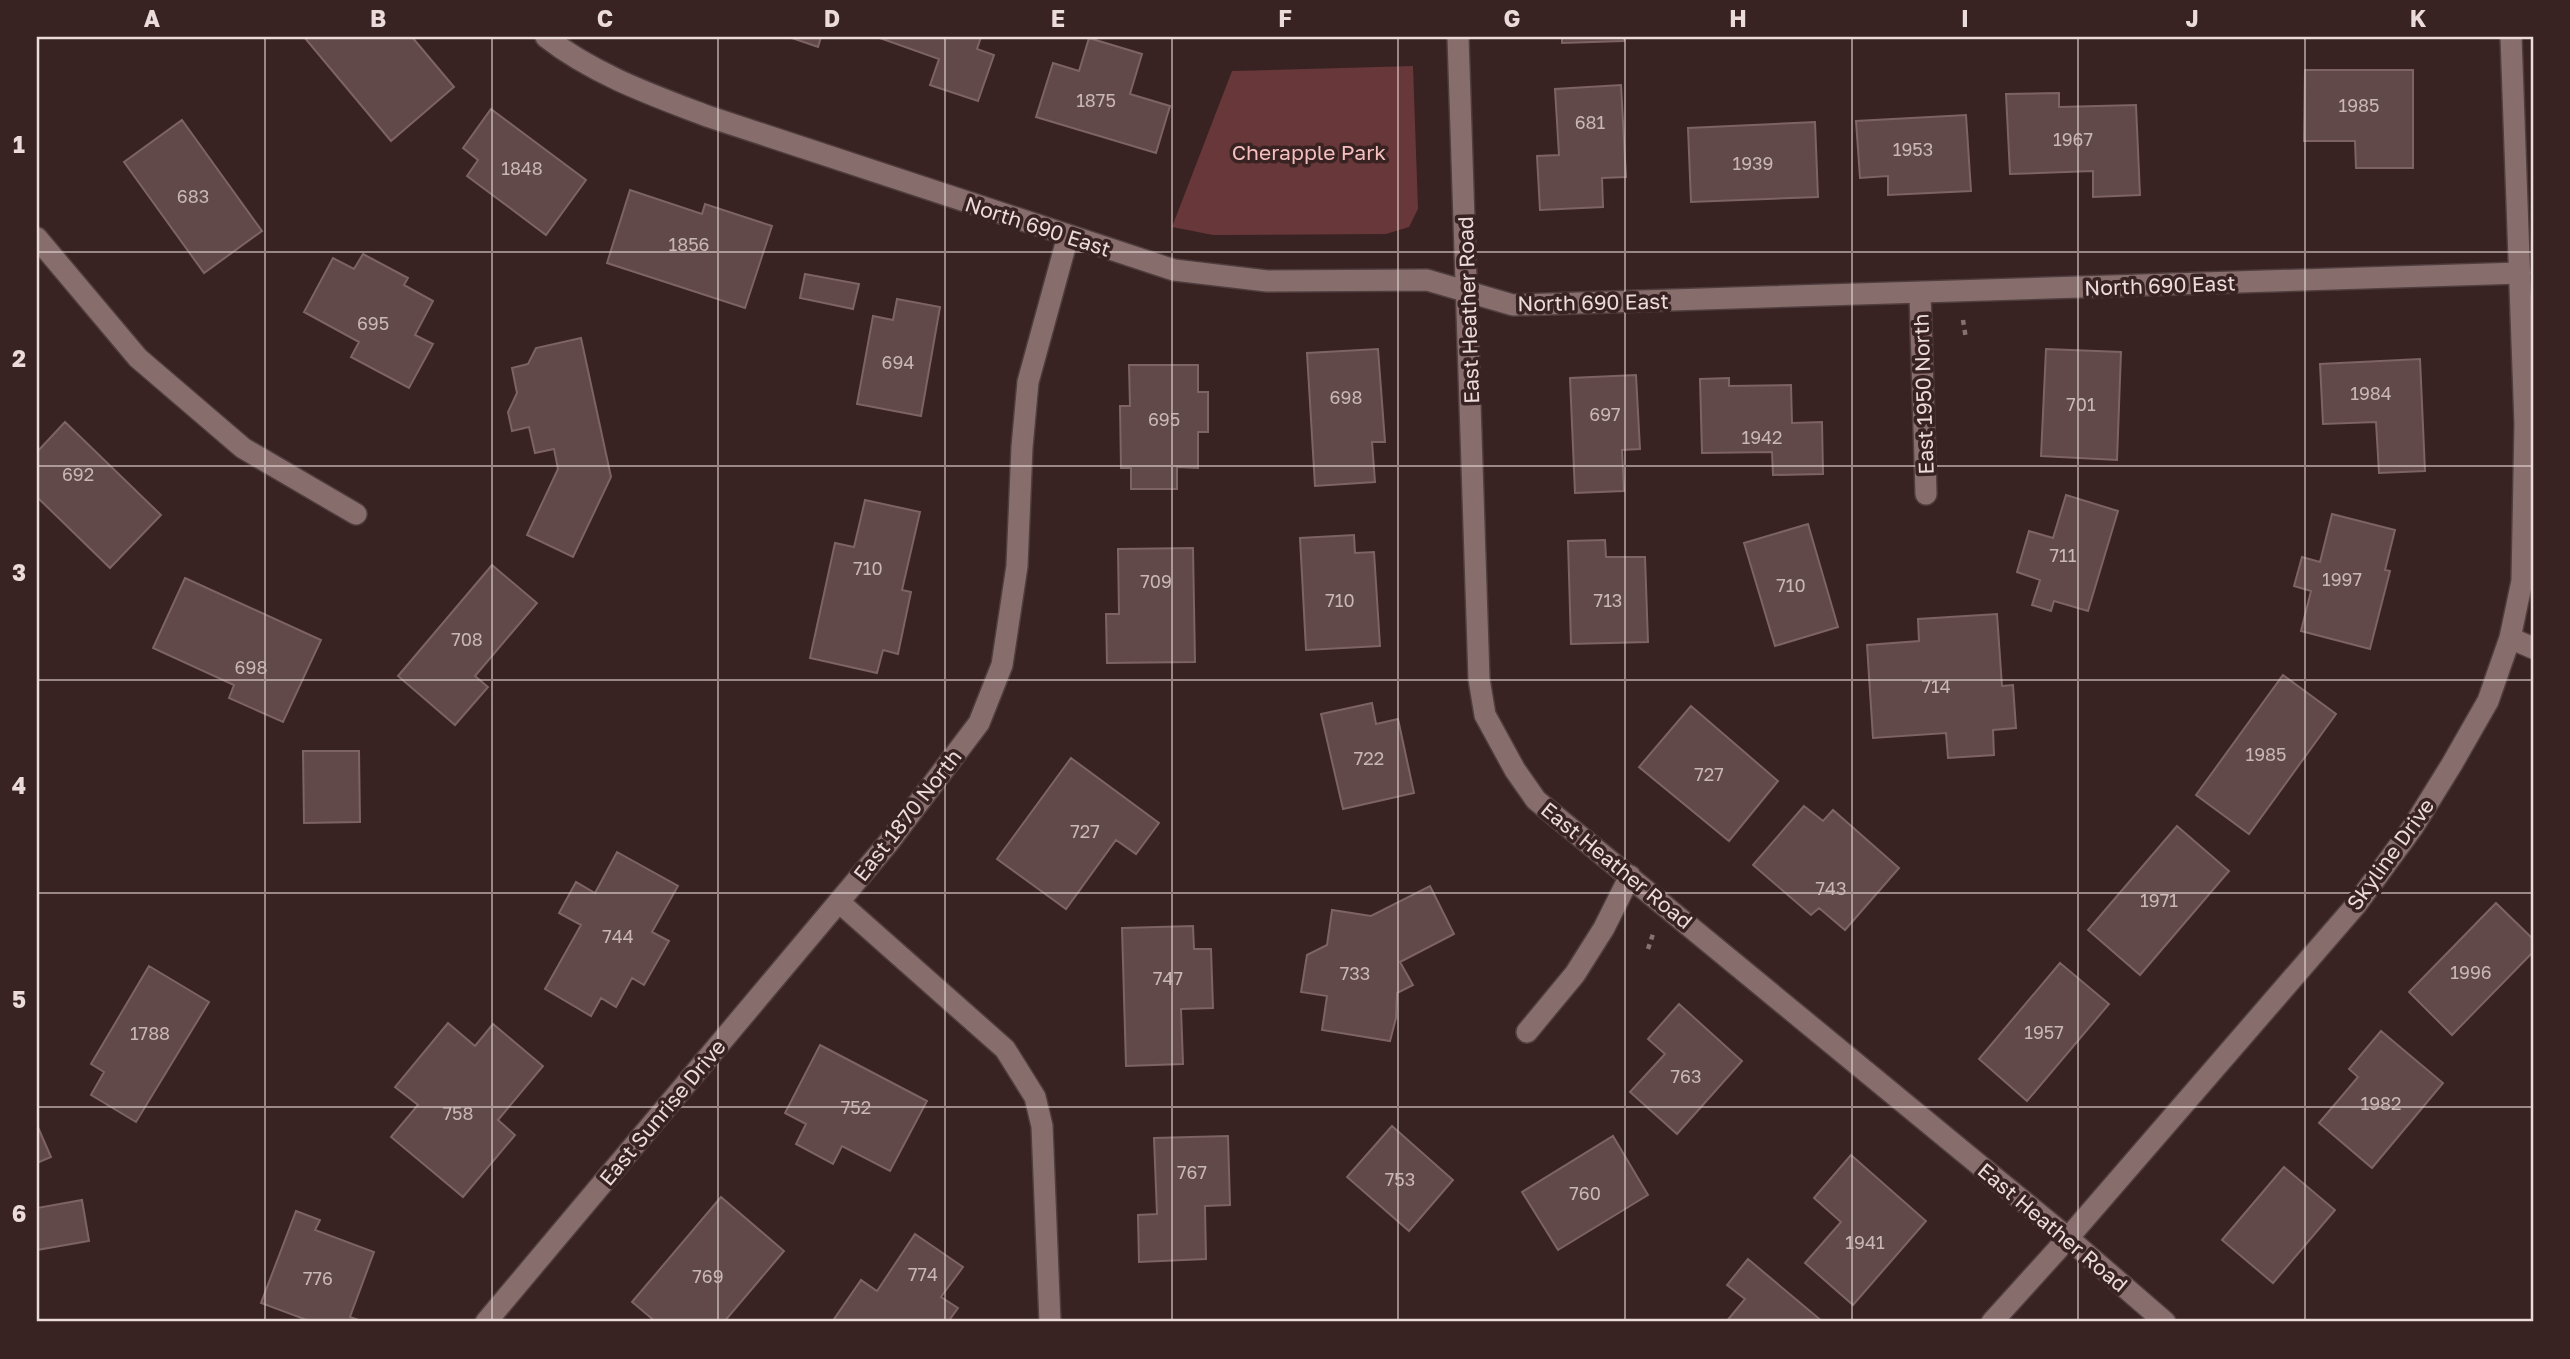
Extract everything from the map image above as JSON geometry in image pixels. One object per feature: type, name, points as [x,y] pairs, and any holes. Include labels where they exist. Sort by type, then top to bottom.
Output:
[{"type":"street","name":"North 690 East","points":[[546,37],[565,52],[639,90],[696,112],[1174,270],[1216,277],[1267,281],[1427,280],[1513,305],[2520,273]]},
{"type":"street","name":"East Heather Road","points":[[1458,37],[1479,679],[1485,715],[1515,771],[1536,800],[2068,1238],[2165,1322]]},
{"type":"street","name":"Skyline Drive","points":[[1992,1322],[2356,905],[2410,832],[2487,701],[2510,638],[2522,581],[2525,424],[2511,37]]},
{"type":"street","name":"East 1870 North","points":[[1050,1322],[1042,1126],[1035,1097],[1005,1049],[839,902],[889,842],[979,723],[1000,670],[1017,566],[1022,447],[1028,382],[1069,236]]},
{"type":"street","points":[[37,238],[138,358],[243,448],[356,514]]},
{"type":"street","name":"East 1950 North","points":[[1920,293],[1926,494]]},
{"type":"street","points":[[2510,638],[2533,648]]},
{"type":"street","points":[[1527,1032],[1576,974],[1604,928],[1630,876]]},
{"type":"street","name":"East Sunrise Drive","points":[[486,1322],[839,902]]},
{"type":"green space","name":"Cherapple Park","points":[[1413,66],[1418,209],[1409,227],[1386,234],[1213,235],[1172,227],[1232,71]]},
{"type":"building","points":[[304,37],[412,37],[454,87],[391,141]]},
{"type":"building","points":[[789,37],[821,37],[818,47]]},
{"type":"building","points":[[877,37],[981,37],[977,49],[994,55],[978,101],[930,85],[939,59]]},
{"type":"building","points":[[1562,37],[1624,37],[1624,41],[1562,43]]},
{"type":"building","points":[[1089,38],[1142,54],[1130,94],[1170,106],[1156,153],[1036,117],[1053,63],[1079,71]]},
{"type":"building","points":[[2305,70],[2413,70],[2413,168],[2356,168],[2355,141],[2304,141]]},
{"type":"building","points":[[1621,85],[1626,177],[1602,178],[1603,207],[1540,210],[1537,156],[1559,155],[1555,89]]},
{"type":"building","points":[[2059,93],[2059,107],[2136,105],[2140,195],[2093,197],[2093,171],[2010,174],[2006,94]]},
{"type":"building","points":[[491,109],[586,180],[546,235],[467,176],[478,160],[463,148]]},
{"type":"building","points":[[1966,115],[1971,191],[1888,195],[1888,176],[1860,178],[1856,121]]},
{"type":"building","points":[[182,120],[262,231],[204,273],[124,162]]},
{"type":"building","points":[[1815,122],[1818,197],[1691,202],[1688,128]]},
{"type":"building","points":[[630,190],[702,214],[705,204],[772,226],[745,308],[607,263]]},
{"type":"building","points":[[363,254],[408,278],[404,285],[433,301],[415,335],[433,344],[409,388],[351,357],[359,342],[304,312],[333,258],[354,269]]},
{"type":"building","points":[[805,274],[859,284],[853,309],[800,298]]},
{"type":"building","points":[[897,299],[940,307],[921,416],[857,404],[873,316],[893,320]]},
{"type":"building","points":[[581,338],[611,477],[573,557],[527,535],[558,469],[554,449],[535,453],[529,427],[512,431],[508,412],[517,393],[512,368],[528,364],[536,348]]},
{"type":"building","points":[[1378,349],[1385,442],[1372,442],[1375,482],[1315,486],[1307,353]]},
{"type":"building","points":[[2046,349],[2121,352],[2117,460],[2041,456]]},
{"type":"building","points":[[2420,359],[2425,471],[2379,473],[2376,422],[2323,424],[2320,364]]},
{"type":"building","points":[[1129,365],[1198,365],[1198,392],[1208,392],[1208,432],[1198,432],[1198,468],[1177,467],[1177,489],[1131,489],[1131,468],[1121,468],[1120,406],[1130,406]]},
{"type":"building","points":[[1636,375],[1640,449],[1622,450],[1624,491],[1575,493],[1570,378]]},
{"type":"building","points":[[1729,378],[1729,386],[1791,385],[1792,423],[1822,422],[1823,474],[1773,475],[1772,452],[1702,453],[1700,379]]},
{"type":"building","points":[[65,422],[161,515],[110,568],[37,497],[37,452]]},
{"type":"building","points":[[2066,495],[2118,511],[2088,611],[2054,601],[2051,611],[2032,605],[2040,580],[2017,572],[2029,531],[2053,538]]},
{"type":"building","points":[[865,500],[920,512],[902,590],[911,592],[898,654],[883,650],[877,673],[810,658],[835,543],[854,547]]},
{"type":"building","points":[[2332,514],[2395,530],[2385,570],[2390,571],[2370,649],[2301,631],[2311,591],[2294,586],[2302,557],[2320,562]]},
{"type":"building","points":[[1808,524],[1838,627],[1775,646],[1744,543]]},
{"type":"building","points":[[1354,535],[1355,553],[1374,552],[1380,646],[1306,650],[1300,538]]},
{"type":"building","points":[[1605,540],[1606,557],[1645,557],[1648,642],[1571,644],[1568,541]]},
{"type":"building","points":[[1193,548],[1195,662],[1107,663],[1106,614],[1119,614],[1118,549]]},
{"type":"building","points":[[492,565],[537,603],[475,676],[488,687],[455,725],[398,676]]},
{"type":"building","points":[[185,578],[321,640],[283,722],[229,698],[234,685],[153,648]]},
{"type":"building","points":[[1997,614],[2002,686],[2013,685],[2016,728],[1993,730],[1994,755],[1948,758],[1946,733],[1873,738],[1867,645],[1919,641],[1918,619]]},
{"type":"building","points":[[2283,675],[2336,714],[2249,834],[2196,795]]},
{"type":"building","points":[[1372,703],[1376,724],[1398,719],[1414,793],[1343,809],[1321,714]]},
{"type":"building","points":[[1691,706],[1778,781],[1729,841],[1639,767]]},
{"type":"building","points":[[303,751],[359,751],[360,822],[304,823]]},
{"type":"building","points":[[1071,758],[1159,823],[1136,854],[1116,840],[1066,909],[997,859]]},
{"type":"building","points":[[1804,806],[1823,821],[1833,810],[1899,868],[1845,930],[1819,908],[1811,915],[1753,865]]},
{"type":"building","points":[[2177,826],[2229,871],[2140,975],[2088,930]]},
{"type":"building","points":[[617,852],[678,886],[652,932],[669,941],[644,985],[632,978],[616,1007],[601,998],[591,1016],[545,989],[581,925],[559,913],[576,882],[595,893]]},
{"type":"building","points":[[1430,886],[1454,934],[1400,962],[1413,985],[1397,993],[1396,1018],[1390,1041],[1322,1030],[1327,996],[1301,992],[1307,955],[1327,945],[1332,910],[1371,916]]},
{"type":"building","points":[[2496,903],[2533,939],[2533,952],[2452,1035],[2409,992]]},
{"type":"building","points":[[1193,926],[1194,949],[1211,949],[1213,1008],[1181,1009],[1183,1064],[1126,1066],[1122,928]]},
{"type":"building","points":[[2060,963],[2109,1004],[2027,1101],[1979,1059]]},
{"type":"building","points":[[149,966],[209,1002],[136,1122],[91,1095],[104,1072],[91,1064]]},
{"type":"building","points":[[1679,1004],[1742,1061],[1677,1134],[1630,1092],[1665,1054],[1648,1039]]},
{"type":"building","points":[[448,1023],[475,1046],[493,1024],[543,1066],[498,1120],[515,1135],[463,1197],[391,1137],[418,1105],[395,1087]]},
{"type":"building","points":[[2381,1031],[2443,1083],[2372,1168],[2319,1123],[2358,1077],[2349,1069]]},
{"type":"building","points":[[820,1045],[927,1101],[890,1171],[842,1146],[833,1164],[796,1144],[806,1124],[785,1113]]},
{"type":"building","points":[[37,1125],[51,1157],[37,1163]]},
{"type":"building","points":[[1392,1126],[1453,1180],[1409,1231],[1347,1177]]},
{"type":"building","points":[[1228,1136],[1230,1205],[1205,1206],[1206,1259],[1139,1262],[1138,1215],[1157,1214],[1154,1138]]},
{"type":"building","points":[[1613,1136],[1648,1195],[1558,1250],[1522,1192]]},
{"type":"building","points":[[1851,1155],[1926,1221],[1853,1305],[1805,1263],[1841,1222],[1814,1198]]},
{"type":"building","points":[[2284,1167],[2335,1210],[2273,1283],[2222,1240]]},
{"type":"building","points":[[721,1197],[784,1251],[724,1322],[656,1322],[632,1302]]},
{"type":"building","points":[[82,1200],[89,1241],[37,1250],[37,1208]]},
{"type":"building","points":[[296,1211],[320,1220],[315,1230],[374,1252],[350,1317],[364,1322],[306,1322],[307,1320],[261,1303]]},
{"type":"building","points":[[915,1234],[963,1267],[941,1297],[958,1308],[948,1322],[832,1322],[861,1280],[877,1291]]},
{"type":"building","points":[[1748,1259],[1823,1322],[1726,1322],[1745,1299],[1727,1285]]}]
